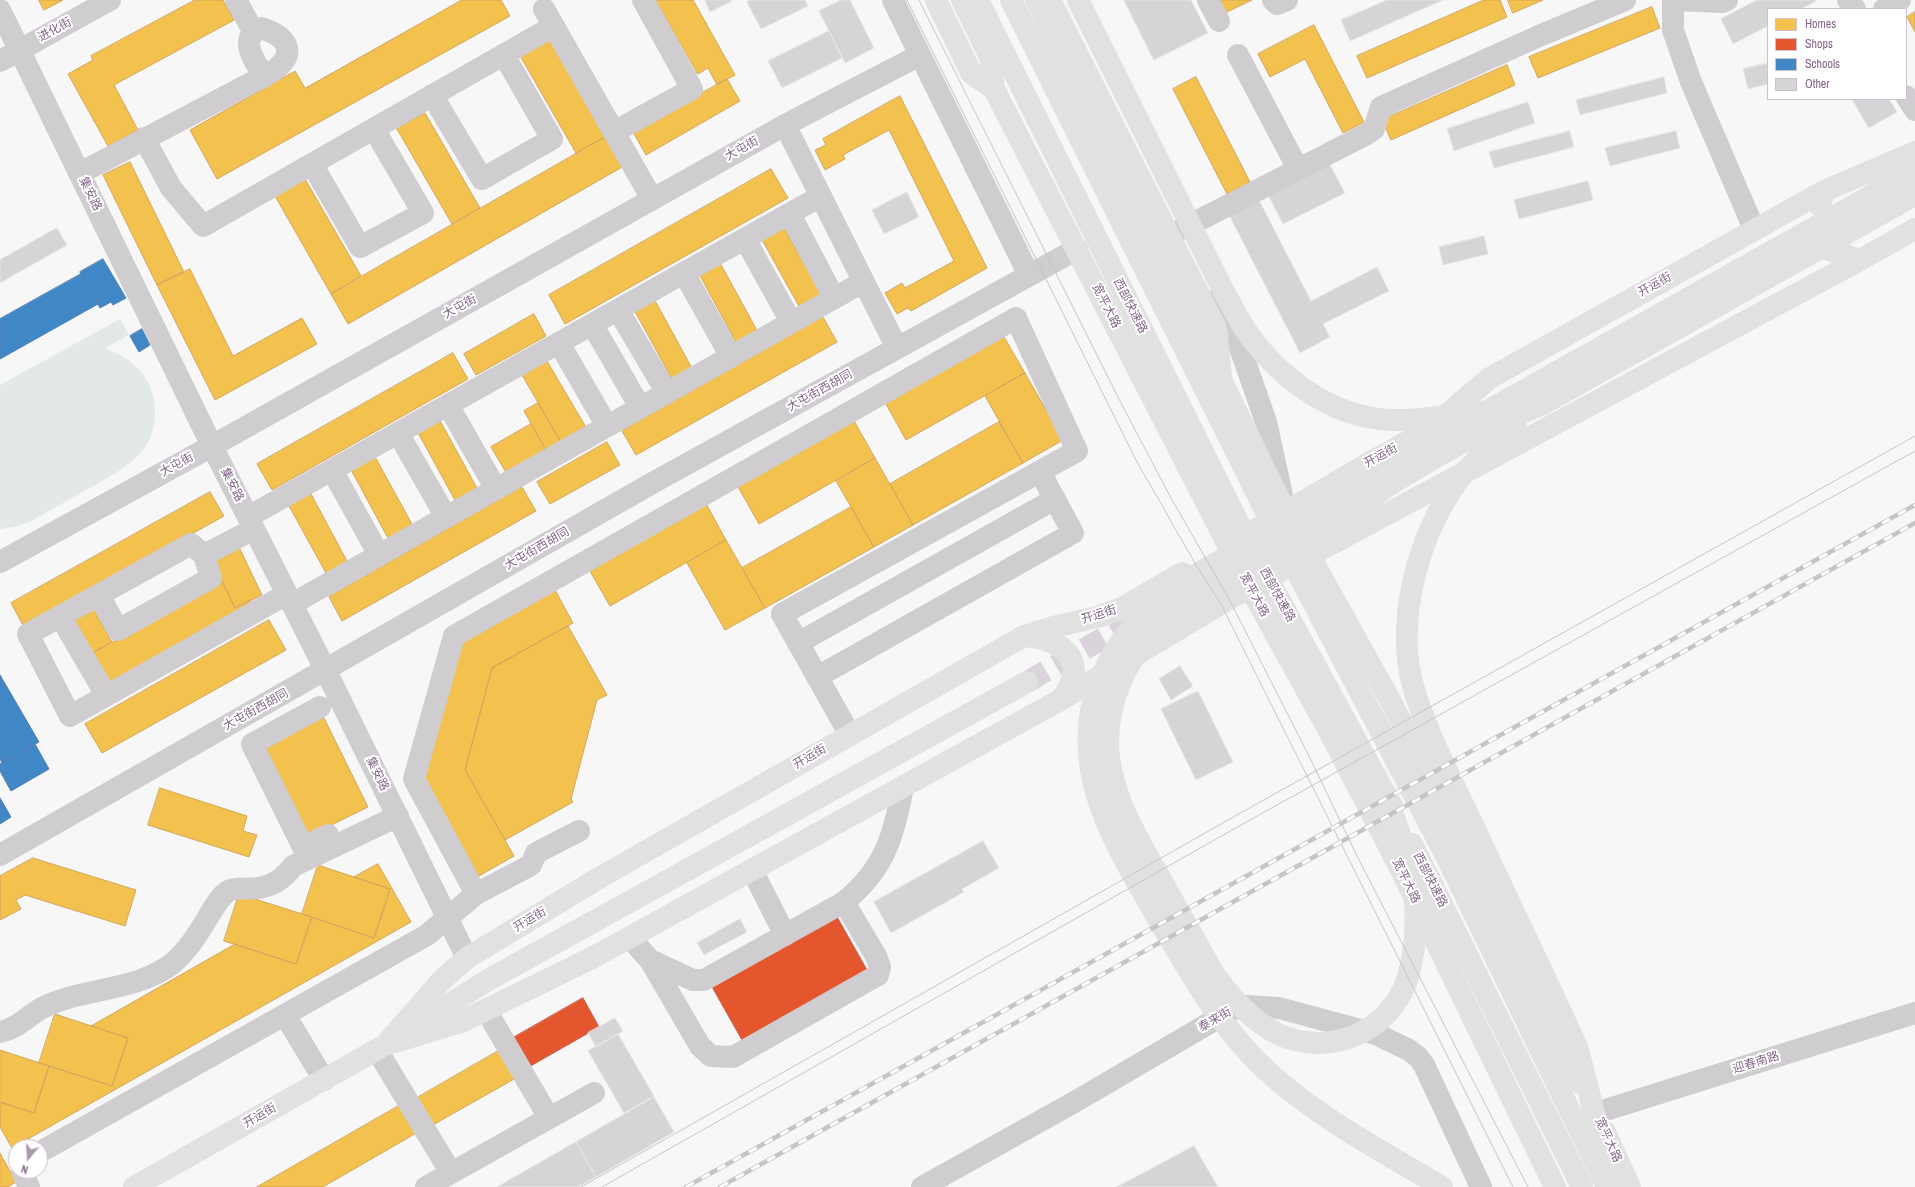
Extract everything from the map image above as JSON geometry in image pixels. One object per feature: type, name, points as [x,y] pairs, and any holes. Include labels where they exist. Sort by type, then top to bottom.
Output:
[{"type":"main road","points":[[936,0],[972,73],[994,89]]},
{"type":"main road","name":"宽平大路","points":[[962,0],[990,57],[994,89],[1228,546],[1328,729],[1401,870],[1555,1187]]},
{"type":"main road","name":"西部快速路","points":[[978,0],[1248,542],[1386,794],[1582,1187]]},
{"type":"main road","name":"西部快速路","points":[[1011,0],[1273,526],[1447,858],[1607,1187]]},
{"type":"main road","name":"宽平大路","points":[[1036,0],[1285,512],[1390,700],[1596,1113],[1630,1187]]},
{"type":"main road","points":[[1050,0],[1216,328],[1220,378]]},
{"type":"main road","points":[[1078,0],[1222,290],[1247,332],[1277,366],[1294,382],[1318,399],[1341,410],[1368,417],[1392,420],[1426,419],[1495,408]]},
{"type":"main road","name":"开运街","points":[[381,1047],[443,979],[467,958],[599,878],[1024,636],[1053,626],[1097,617],[1120,608],[1427,431],[1490,378],[1824,191],[1915,152]]},
{"type":"main road","points":[[1442,1187],[1322,1114],[1265,1069],[1228,1030],[1213,1010],[1191,975],[1120,853],[1103,814],[1091,776],[1087,735],[1088,720],[1094,694],[1112,654],[1120,640],[1134,624],[1163,596],[1179,584],[1915,171]]},
{"type":"main road","points":[[1519,408],[1609,361],[1811,244],[1824,191]]},
{"type":"main road","points":[[1386,794],[1409,864],[1416,914],[1414,946],[1408,977],[1403,991],[1397,1001],[1380,1021],[1355,1037],[1324,1042],[1307,1042],[1291,1039],[1261,1024],[1247,1013],[1224,988],[1131,827],[1115,782],[1109,754],[1108,738],[1111,713],[1122,676],[1141,647],[1151,635],[1198,598],[1358,507],[1397,479],[1513,416],[1543,404],[1915,195]]},
{"type":"main road","name":"开运街","points":[[381,1047],[461,1022],[630,938],[1062,699],[1250,588],[1915,229]]},
{"type":"main road","points":[[1811,244],[1860,260]]},
{"type":"main road","points":[[1543,404],[1480,457],[1467,470],[1446,500],[1428,536],[1415,572],[1409,609],[1408,647],[1413,685],[1435,744],[1577,1048],[1612,1187]]},
{"type":"main road","points":[[1024,636],[1053,641],[1063,649],[1071,661],[1074,675],[1071,684],[1062,699]]},
{"type":"main road","name":"开运街","points":[[134,1187],[381,1047],[488,980],[1027,682]]},
{"type":"street","name":"进化街","points":[[0,61],[110,0]]},
{"type":"street","points":[[236,0],[253,31]]},
{"type":"street","points":[[614,132],[692,89],[643,0]]},
{"type":"street","points":[[893,0],[1028,275]]},
{"type":"street","points":[[1066,0],[1238,342],[1266,422],[1285,512]]},
{"type":"street","points":[[1208,0],[1219,21]]},
{"type":"street","points":[[1273,0],[1277,4],[1287,0]]},
{"type":"street","points":[[1182,229],[1374,129],[1381,107],[1539,36],[1625,0]]},
{"type":"street","points":[[1727,0],[1723,2],[1673,0],[1673,30],[1691,82],[1754,229]]},
{"type":"street","points":[[1848,0],[1854,8]]},
{"type":"street","points":[[1886,8],[1900,0]]},
{"type":"street","name":"集安路","points":[[0,10],[212,446],[326,671],[467,958]]},
{"type":"street","points":[[144,138],[171,188],[203,226],[504,55],[549,17],[652,199]]},
{"type":"street","points":[[80,173],[144,138],[264,77],[282,66],[288,47],[283,39],[273,32],[261,28],[253,31],[249,40],[250,50],[264,77]]},
{"type":"street","points":[[432,95],[482,179],[552,139],[504,55]]},
{"type":"street","name":"大屯街","points":[[0,562],[212,446],[785,125],[920,55]]},
{"type":"street","points":[[1238,55],[1298,169]]},
{"type":"street","points":[[785,125],[897,348]]},
{"type":"street","points":[[312,164],[360,247],[423,213],[374,129]]},
{"type":"street","points":[[204,555],[332,470],[821,196]]},
{"type":"street","points":[[790,214],[834,298]]},
{"type":"street","points":[[745,239],[791,322]]},
{"type":"street","name":"大屯街西胡同","points":[[0,855],[326,671],[656,481],[1077,249]]},
{"type":"street","points":[[684,273],[731,356]]},
{"type":"street","points":[[99,595],[118,630],[211,578],[204,555],[191,544],[28,634],[70,716],[290,599],[379,555],[864,282]]},
{"type":"street","points":[[618,310],[667,393]]},
{"type":"street","points":[[476,894],[414,779],[454,636],[1016,318],[1077,451],[782,614],[850,735]]},
{"type":"street","points":[[592,324],[640,408]]},
{"type":"street","points":[[559,343],[607,426]]},
{"type":"street","points":[[448,405],[496,489]]},
{"type":"street","points":[[398,433],[446,517]]},
{"type":"street","points":[[332,470],[379,555]]},
{"type":"street","points":[[817,677],[1073,533],[1040,472]]},
{"type":"street","points":[[798,643],[1055,499]]},
{"type":"street","points":[[60,616],[106,696]]},
{"type":"street","points":[[320,707],[252,744],[303,847],[395,810]]},
{"type":"street","points":[[650,960],[693,980],[704,980],[844,902],[861,889],[874,872],[888,848],[896,822],[903,787]]},
{"type":"street","points":[[0,1032],[24,1022],[41,1009],[63,999],[101,991],[147,977],[173,963],[193,942],[222,897],[230,890],[258,888],[272,884],[286,875],[293,866],[395,810]]},
{"type":"street","points":[[48,1148],[426,935],[476,894],[530,865],[536,853],[579,831]]},
{"type":"street","points":[[752,870],[786,935]]},
{"type":"street","points":[[630,938],[650,960],[700,1046],[711,1056],[732,1057],[878,975],[880,967],[876,956],[844,902]]},
{"type":"street","name":"泰来街","points":[[922,1187],[1078,1100],[1235,1008],[1246,1006],[1279,1008],[1376,1034],[1413,1053],[1424,1065],[1481,1187]]},
{"type":"street","points":[[486,1010],[549,1118]]},
{"type":"street","name":"迎春南路","points":[[1596,1113],[1915,1013]]},
{"type":"street","points":[[285,1015],[324,1080]]},
{"type":"street","points":[[381,1047],[451,1173]]},
{"type":"street","points":[[426,1187],[594,1093]]},
{"type":"shaded area","points":[[120,319],[129,335],[105,348],[121,356],[135,366],[146,379],[150,387],[153,396],[155,414],[153,429],[148,442],[130,463],[118,472],[31,521],[19,526],[0,529],[0,385]]},
{"type":"building: Homes","points":[[39,0],[63,0],[44,10]]},
{"type":"building: Homes","points":[[195,0],[223,0],[234,20],[114,85],[138,130],[108,146],[68,74],[93,60],[91,56]]},
{"type":"building: Homes","points":[[462,0],[501,0],[510,16],[217,179],[190,130],[295,71],[305,88]]},
{"type":"building: Homes","points":[[656,0],[693,0],[735,75],[717,85],[708,68],[698,74]]},
{"type":"building: Homes","points":[[1219,0],[1252,0],[1225,13]]},
{"type":"building: Homes","points":[[1484,0],[1500,0],[1507,17],[1367,78],[1357,56]]},
{"type":"building: Homes","points":[[1508,0],[1543,0],[1513,13]]},
{"type":"building: Homes","points":[[1652,7],[1660,28],[1538,78],[1529,57]]},
{"type":"building: Homes","points":[[1915,12],[1915,32],[1907,17]]},
{"type":"building: Homes","points":[[1314,25],[1364,122],[1343,133],[1305,59],[1270,77],[1258,54]]},
{"type":"building: Homes","points":[[550,36],[607,136],[576,153],[519,54]]},
{"type":"building: Homes","points":[[1507,65],[1515,85],[1391,140],[1382,120]]},
{"type":"building: Homes","points":[[1196,77],[1250,182],[1227,194],[1173,89]]},
{"type":"building: Homes","points":[[727,79],[740,101],[646,155],[633,132]]},
{"type":"building: Homes","points":[[900,96],[987,268],[911,311],[908,308],[897,314],[885,293],[902,283],[905,288],[954,261],[889,130],[843,155],[845,159],[825,170],[815,150],[826,145],[823,139]]},
{"type":"building: Homes","points":[[425,113],[480,208],[452,224],[397,129]]},
{"type":"building: Homes","points":[[607,136],[624,166],[348,324],[331,294]]},
{"type":"building: Homes","points":[[130,162],[184,272],[157,285],[103,175]]},
{"type":"building: Homes","points":[[771,169],[788,198],[565,324],[549,295]]},
{"type":"building: Homes","points":[[305,179],[361,276],[331,294],[275,196]]},
{"type":"building: Homes","points":[[782,224],[823,298],[801,310],[760,236]]},
{"type":"building: Homes","points":[[719,261],[759,334],[738,346],[698,272]]},
{"type":"building: Homes","points":[[190,269],[233,356],[302,318],[317,344],[215,400],[157,285]]},
{"type":"building: Homes","points":[[653,297],[693,370],[673,381],[633,308]]},
{"type":"building: Homes","points":[[534,314],[546,336],[476,375],[464,354]]},
{"type":"building: Homes","points":[[823,317],[837,342],[636,455],[622,431]]},
{"type":"building: Homes","points":[[1004,337],[1025,373],[906,440],[886,404]]},
{"type":"building: Homes","points":[[453,353],[468,379],[272,490],[257,464]]},
{"type":"building: Homes","points":[[547,361],[587,429],[562,444],[522,375]]},
{"type":"building: Homes","points":[[1025,373],[1063,440],[1023,463],[985,396]]},
{"type":"building: Homes","points":[[538,403],[562,444],[547,452],[524,411]]},
{"type":"building: Homes","points":[[438,417],[478,490],[456,502],[416,429]]},
{"type":"building: Homes","points":[[853,419],[875,458],[759,524],[737,485]]},
{"type":"building: Homes","points":[[999,422],[1023,463],[913,525],[890,484]]},
{"type":"building: Homes","points":[[531,424],[547,452],[507,474],[491,447]]},
{"type":"building: Homes","points":[[607,442],[620,465],[550,504],[537,482]]},
{"type":"building: Homes","points":[[373,453],[413,526],[389,540],[349,466]]},
{"type":"building: Homes","points":[[875,458],[913,525],[874,547],[836,481]]},
{"type":"building: Homes","points":[[522,487],[536,511],[342,621],[329,597]]},
{"type":"building: Homes","points":[[210,492],[224,516],[24,627],[11,603]]},
{"type":"building: Homes","points":[[310,492],[348,563],[327,575],[288,504]]},
{"type":"building: Homes","points":[[704,500],[726,540],[610,606],[587,566]]},
{"type":"building: Homes","points":[[851,507],[874,547],[765,608],[742,568]]},
{"type":"building: Homes","points":[[726,540],[765,608],[725,630],[687,563]]},
{"type":"building: Homes","points":[[238,545],[262,595],[235,608],[211,559]]},
{"type":"building: Homes","points":[[222,581],[235,608],[250,600],[252,603],[110,683],[93,653]]},
{"type":"building: Homes","points":[[554,588],[573,623],[492,668],[465,770],[514,856],[479,876],[424,780],[462,640]]},
{"type":"building: Homes","points":[[91,605],[112,642],[93,653],[72,616]]},
{"type":"building: Homes","points":[[269,620],[286,650],[102,753],[85,724]]},
{"type":"building: Homes","points":[[568,626],[607,695],[597,700],[571,799],[573,802],[505,840],[465,770],[492,668]]},
{"type":"building: Homes","points":[[324,718],[368,807],[309,836],[265,746]]},
{"type":"building: Homes","points":[[160,788],[247,816],[243,831],[257,835],[249,857],[148,825]]},
{"type":"building: Homes","points":[[33,858],[136,890],[125,926],[25,895],[16,900],[21,909],[0,920],[0,876]]},
{"type":"building: Homes","points":[[378,864],[411,922],[28,1139],[8,1139],[8,1141],[0,1127],[0,1102],[34,1113],[49,1066],[112,1086],[128,1038],[91,1026],[235,944],[296,964],[312,917],[374,938],[390,889],[354,877]]},
{"type":"building: Homes","points":[[318,865],[390,889],[374,938],[302,914]]},
{"type":"building: Homes","points":[[239,894],[312,917],[296,964],[224,941]]},
{"type":"building: Homes","points":[[55,1014],[128,1038],[112,1086],[39,1063]]},
{"type":"building: Homes","points":[[0,1050],[49,1066],[34,1113],[0,1102]]},
{"type":"building: Homes","points":[[500,1050],[516,1078],[431,1126],[415,1099]]},
{"type":"building: Homes","points":[[402,1104],[418,1132],[323,1187],[257,1187]]},
{"type":"building: Homes","points":[[0,1153],[8,1168],[8,1179],[14,1179],[16,1182],[8,1187],[0,1187]]},
{"type":"building: Shops","points":[[836,915],[867,970],[742,1040],[711,985]]},
{"type":"building: Shops","points":[[583,998],[599,1027],[527,1068],[511,1039]]},
{"type":"building: Schools","points":[[103,259],[126,298],[113,305],[111,302],[100,308],[80,272]]},
{"type":"building: Schools","points":[[81,274],[98,304],[0,359],[0,319]]},
{"type":"building: Schools","points":[[142,329],[150,345],[139,352],[130,336]]},
{"type":"building: Schools","points":[[0,675],[39,742],[2,763],[0,759]]},
{"type":"building: Schools","points":[[35,744],[49,769],[11,791],[0,771],[0,764]]},
{"type":"building: Schools","points":[[0,798],[11,817],[0,824]]},
{"type":"building: Other","points":[[705,0],[731,0],[732,1],[710,12]]},
{"type":"building: Other","points":[[750,0],[805,0],[808,6],[761,29],[747,2]]},
{"type":"building: Other","points":[[841,0],[850,0],[874,48],[845,63],[819,11]]},
{"type":"building: Other","points":[[1124,0],[1191,0],[1208,33],[1154,60]]},
{"type":"building: Other","points":[[1387,0],[1443,0],[1350,41],[1341,20]]},
{"type":"building: Other","points":[[1757,0],[1816,1],[1803,8],[1767,8],[1767,27],[1733,44],[1721,19]]},
{"type":"building: Other","points":[[829,31],[842,58],[782,88],[768,61]]},
{"type":"building: Other","points":[[1767,63],[1767,84],[1748,89],[1743,69]]},
{"type":"building: Other","points":[[1664,77],[1667,93],[1580,115],[1576,100]]},
{"type":"building: Other","points":[[1853,100],[1890,100],[1897,112],[1869,128]]},
{"type":"building: Other","points":[[1528,102],[1535,123],[1454,151],[1447,129]]},
{"type":"building: Other","points":[[1570,131],[1574,147],[1494,168],[1489,152]]},
{"type":"building: Other","points":[[1676,131],[1680,148],[1610,166],[1605,148]]},
{"type":"building: Other","points":[[1329,163],[1345,193],[1283,224],[1268,195]]},
{"type":"building: Other","points":[[1588,181],[1593,200],[1519,219],[1514,200]]},
{"type":"building: Other","points":[[907,192],[919,217],[884,234],[872,210]]},
{"type":"building: Other","points":[[1259,200],[1311,301],[1377,267],[1389,291],[1323,324],[1330,337],[1300,353],[1229,215]]},
{"type":"building: Other","points":[[57,228],[67,245],[0,283],[0,260]]},
{"type":"building: Other","points":[[1484,236],[1488,254],[1443,265],[1439,247]]},
{"type":"building: Other","points":[[1180,666],[1193,686],[1171,700],[1159,679]]},
{"type":"building: Other","points":[[1198,691],[1233,762],[1196,780],[1161,709]]},
{"type":"building: Other","points":[[983,841],[999,868],[962,889],[964,892],[891,933],[874,902]]},
{"type":"building: Other","points":[[740,919],[747,932],[704,955],[697,943]]},
{"type":"building: Other","points":[[615,1018],[623,1031],[596,1047],[588,1033]]},
{"type":"building: Other","points":[[618,1034],[654,1096],[624,1113],[588,1051]]},
{"type":"building: Other","points":[[654,1097],[674,1132],[596,1177],[576,1142]]},
{"type":"building: Other","points":[[576,1142],[596,1177],[578,1187],[497,1187]]},
{"type":"building: Other","points":[[1194,1146],[1218,1187],[1117,1187]]},
{"type":"tunnel","points":[[1027,682],[1140,617]]},
{"type":"tram line","points":[[907,0],[1136,460],[1196,565],[1221,604],[1513,1187]]},
{"type":"tram line","points":[[919,0],[1122,405],[1171,498],[1229,599],[1310,758],[1358,858],[1528,1187]]},
{"type":"tram line","points":[[581,1187],[1228,820],[1915,436]]},
{"type":"tram line","points":[[602,1187],[1232,830],[1915,451]]},
{"type":"railway","points":[[686,1187],[1915,505]]},
{"type":"railway","points":[[720,1187],[1915,523]]}]
